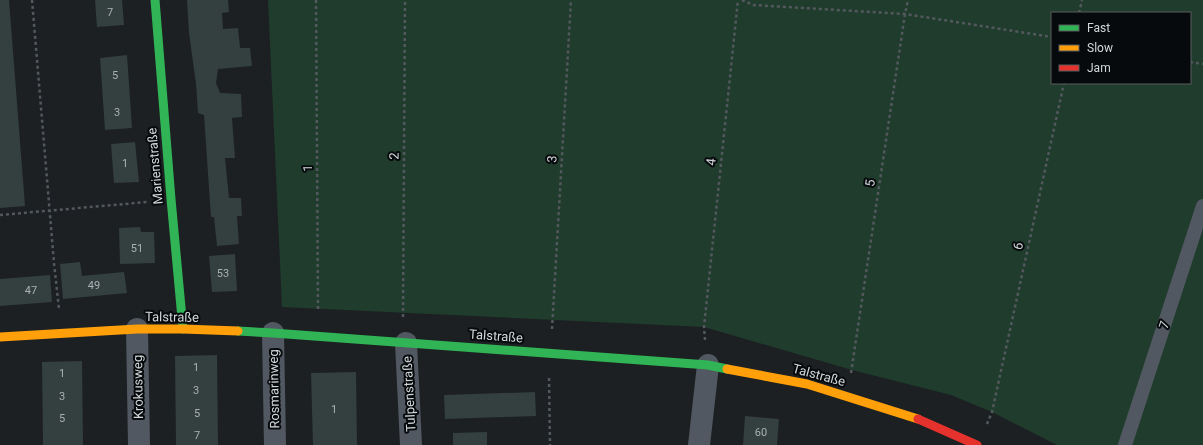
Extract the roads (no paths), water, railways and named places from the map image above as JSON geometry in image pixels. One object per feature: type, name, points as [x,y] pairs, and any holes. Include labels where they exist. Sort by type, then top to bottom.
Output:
[{"type":"street","name":"Marienstraße","points":[[155,0],[171,199],[184,329]]},
{"type":"street","name":"Talstraße","points":[[0,337],[137,329],[184,329],[273,333],[708,365],[807,384],[914,417],[977,445]]},
{"type":"street","name":"Krokusweg","points":[[137,329],[139,445]]},
{"type":"street","name":"Rosmarinweg","points":[[273,333],[275,445]]},
{"type":"street","name":"Tulpenstraße","points":[[406,343],[411,445]]},
{"type":"street","points":[[699,445],[708,365]]},
{"type":"lane","name":"7","points":[[1125,445],[1203,206]]}]
